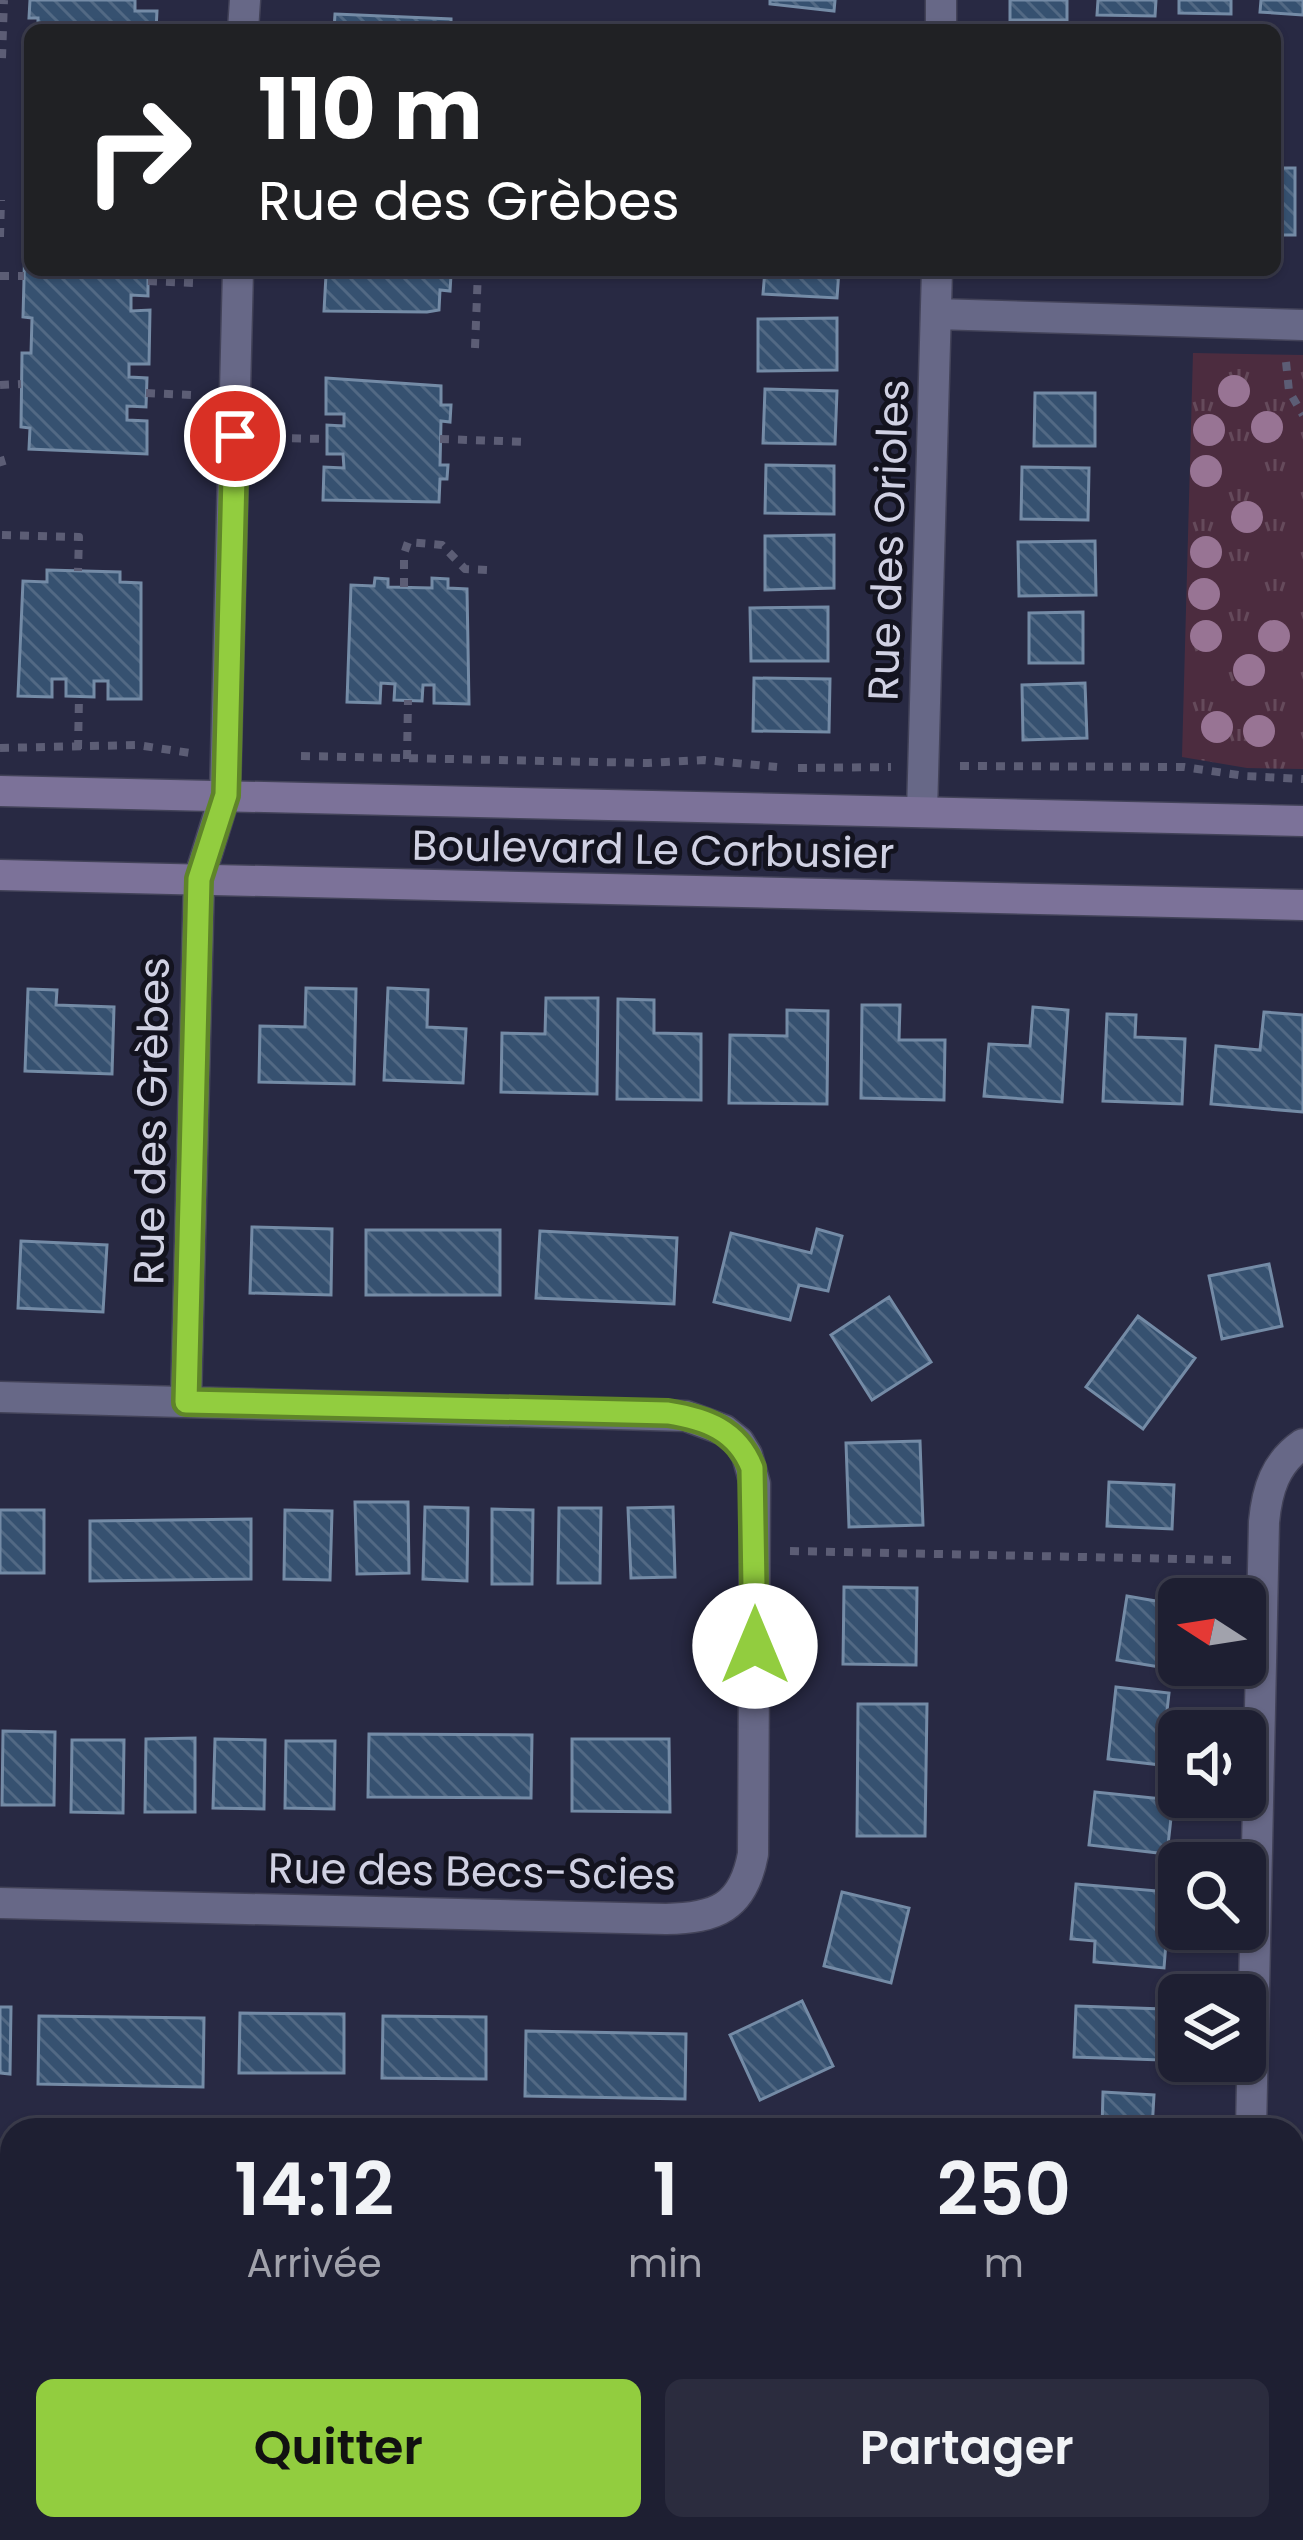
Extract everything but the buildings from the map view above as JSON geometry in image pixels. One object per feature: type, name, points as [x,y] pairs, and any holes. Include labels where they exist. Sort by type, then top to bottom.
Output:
[{"type":"street","name":"Rue des Grèbes","points":[[186,1402],[199,879],[226,795],[238,276]]},
{"type":"street","name":"Rue des Orioles","points":[[922,812],[937,276]]},
{"type":"street","points":[[936,314],[1303,325]]},
{"type":"street","name":"Boulevard Le Corbusier","points":[[0,791],[1303,821]]},
{"type":"street","name":"Boulevard Le Corbusier","points":[[0,875],[1303,905]]},
{"type":"street","name":"Rue des Becs-Scies","points":[[0,1396],[668,1413],[706,1421],[739,1442],[755,1484],[754,1836],[749,1872],[734,1899],[712,1914],[682,1918],[0,1903]]},
{"type":"street","points":[[1251,2118],[1264,1522],[1277,1469],[1303,1444]]},
{"type":"path","points":[[2,58],[4,0]]},
{"type":"path","points":[[0,237],[1,200]]},
{"type":"path","points":[[0,276],[24,276]]},
{"type":"path","points":[[475,348],[478,276]]},
{"type":"path","points":[[148,281],[193,283]]},
{"type":"path","points":[[1286,355],[1287,385],[1303,416]]},
{"type":"path","points":[[0,385],[21,384]]},
{"type":"path","points":[[146,393],[190,394]]},
{"type":"path","points":[[274,438],[327,439]]},
{"type":"path","points":[[440,440],[529,442]]},
{"type":"path","points":[[0,457],[4,470]]},
{"type":"path","points":[[2,535],[79,537],[79,571]]},
{"type":"path","points":[[404,587],[408,542],[442,545],[465,569],[489,570]]},
{"type":"path","points":[[77,765],[80,697]]},
{"type":"path","points":[[407,772],[408,700]]},
{"type":"path","points":[[0,748],[167,749]]},
{"type":"path","name":"Boulevard Le Corbusier","points":[[292,757],[872,766]]},
{"type":"path","points":[[973,766],[1184,767],[1303,779]]},
{"type":"path","points":[[788,1551],[1233,1560]]},
{"type":"green space","points":[[1193,353],[1303,355],[1303,769],[1247,768],[1182,757]]},
{"type":"route","points":[[235,436],[226,795],[199,879],[186,1402],[668,1413],[706,1421],[739,1442],[752,1468],[755,1646]]}]
